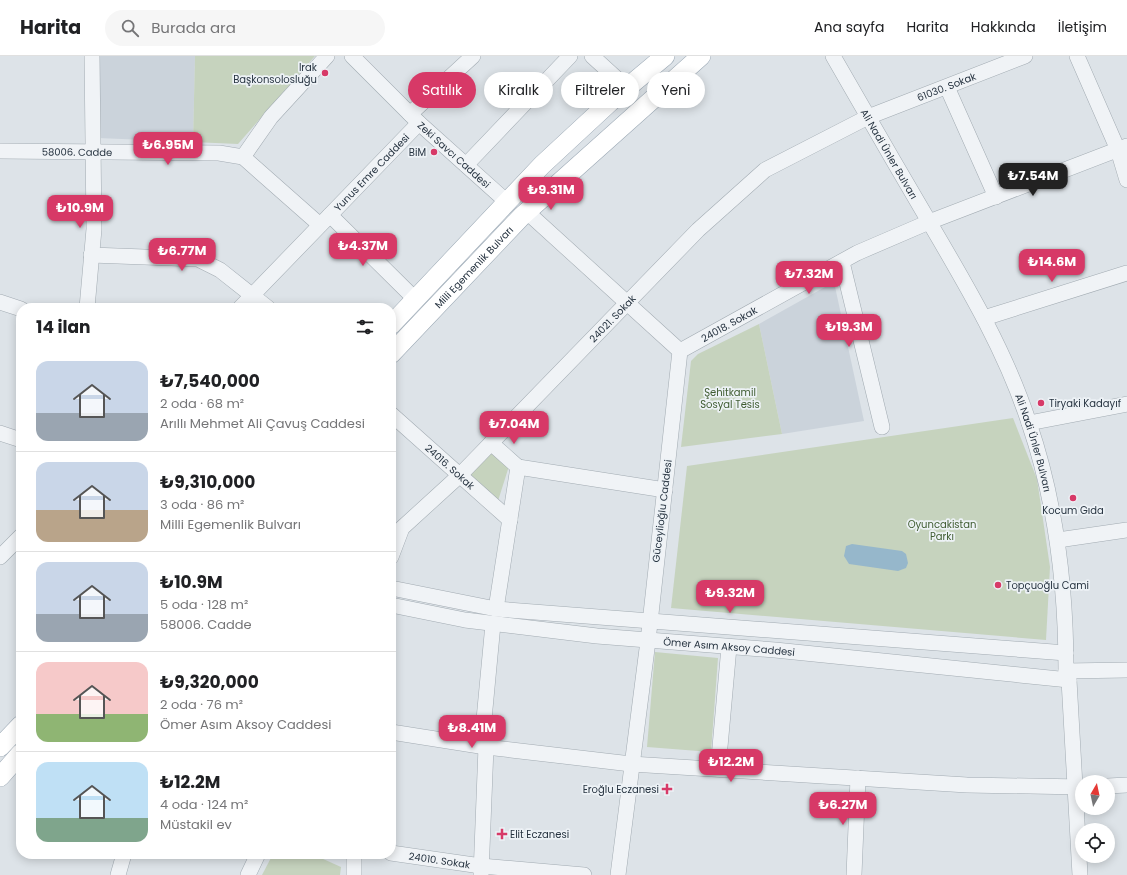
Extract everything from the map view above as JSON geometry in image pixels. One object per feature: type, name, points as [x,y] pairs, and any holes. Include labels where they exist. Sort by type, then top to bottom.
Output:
[{"type":"main road","name":"Milli Egemenlik Bulvarı","points":[[639,78],[665,56]]},
{"type":"main road","name":"Milli Egemenlik Bulvarı","points":[[396,349],[527,212],[702,56]]},
{"type":"main road","name":"Milli Egemenlik Bulvarı","points":[[396,320],[542,165],[605,108]]},
{"type":"main road","points":[[0,747],[16,730]]},
{"type":"main road","points":[[0,777],[16,759]]},
{"type":"street","points":[[87,303],[94,229],[92,56]]},
{"type":"street","points":[[327,56],[271,117],[243,157],[325,220],[416,300]]},
{"type":"street","name":"Zeki Savcı Caddesi","points":[[352,56],[414,118],[507,202]]},
{"type":"street","name":"Yunus Emre Caddesi","points":[[245,303],[325,220],[414,118],[473,56]]},
{"type":"street","points":[[466,165],[570,56]]},
{"type":"street","points":[[592,56],[610,72]]},
{"type":"street","name":"Ali Nadi Ünler Bulvarı","points":[[833,56],[984,318],[1007,366],[1029,423],[1042,468],[1058,540],[1067,676],[1078,775]]},
{"type":"street","name":"61030. Sokak","points":[[868,117],[1025,56]]},
{"type":"street","points":[[1077,56],[1122,148],[1127,180]]},
{"type":"street","points":[[947,87],[996,197]]},
{"type":"street","name":"24021. Sokak","points":[[396,544],[402,528],[459,476],[626,302],[698,230],[765,170],[868,117]]},
{"type":"street","name":"24018. Sokak","points":[[680,351],[842,262],[929,222],[1122,148]]},
{"type":"street","name":"58006. Cadde","points":[[0,151],[219,153],[243,157]]},
{"type":"street","points":[[527,212],[680,351]]},
{"type":"street","points":[[92,254],[198,259],[220,270],[262,303]]},
{"type":"street","points":[[842,262],[882,427]]},
{"type":"street","points":[[984,318],[1127,273]]},
{"type":"street","points":[[0,302],[16,307]]},
{"type":"street","name":"Güceylioğlu Caddesi","points":[[618,875],[648,640],[680,351]]},
{"type":"street","points":[[1029,423],[1127,404]]},
{"type":"street","name":"24016. Sokak","points":[[396,419],[510,520]]},
{"type":"street","points":[[0,433],[16,438]]},
{"type":"street","points":[[491,443],[518,467],[665,490]]},
{"type":"street","points":[[496,609],[518,467]]},
{"type":"street","points":[[1058,540],[1127,530]]},
{"type":"street","points":[[0,557],[16,541]]},
{"type":"street","name":"Ömer Asım Aksoy Caddesi","points":[[396,589],[496,609],[1066,653]]},
{"type":"street","name":"Ömer Asım Aksoy Caddesi","points":[[396,606],[493,624],[729,648],[775,650],[1067,676],[1127,670]]},
{"type":"street","points":[[481,871],[486,747],[483,730],[493,624]]},
{"type":"street","points":[[718,769],[729,648]]},
{"type":"street","points":[[396,733],[486,747],[632,764],[967,785],[1075,787]]},
{"type":"street","points":[[854,875],[858,778]]},
{"type":"street","points":[[1115,786],[1127,785]]},
{"type":"street","name":"Ali Nadi Ünler Bulvarı","points":[[1079,815],[1080,875]]},
{"type":"street","name":"24010. Sokak","points":[[396,854],[481,871],[584,875]]},
{"type":"street","points":[[118,875],[123,859]]},
{"type":"street","points":[[248,875],[256,859]]},
{"type":"street","points":[[354,859],[354,875]]},
{"type":"shaded area","points":[[98,56],[195,56],[193,142],[98,138]]},
{"type":"shaded area","points":[[834,282],[864,421],[782,434],[759,324]]},
{"type":"green space","points":[[195,56],[315,56],[238,144],[193,142]]},
{"type":"green space","name":"Şehitkamil Sosyal Tesis","points":[[759,324],[782,434],[681,447],[691,361],[698,354]]},
{"type":"green space","name":"Oyuncakistan Parkı","points":[[1013,418],[1037,479],[1050,567],[1046,640],[671,608],[687,466]]},
{"type":"green space","points":[[491,453],[509,466],[498,501],[467,475]]},
{"type":"green space","points":[[655,652],[718,658],[711,752],[647,747]]},
{"type":"green space","points":[[270,859],[323,859],[341,867],[340,875],[262,875]]},
{"type":"water","points":[[852,544],[902,551],[906,554],[908,563],[906,568],[898,571],[849,564],[844,556],[846,546]]},
{"type":"place","name":"Irak Başkonsolosluğu","points":[[325,73]]},
{"type":"place","name":"BiM","points":[[434,152]]},
{"type":"place","name":"Tiryaki Kadayıf","points":[[1041,403]]},
{"type":"place","name":"Kocum Gıda","points":[[1073,498]]},
{"type":"place","name":"Topçuoğlu Cami","points":[[998,585]]},
{"type":"place","name":"Eroğlu Eczanesi","points":[[667,789]]},
{"type":"place","name":"Elit Eczanesi","points":[[502,834]]}]
